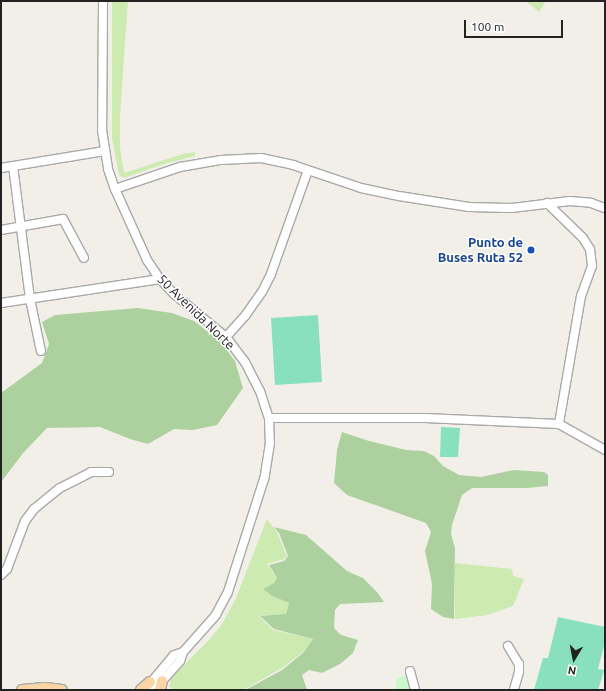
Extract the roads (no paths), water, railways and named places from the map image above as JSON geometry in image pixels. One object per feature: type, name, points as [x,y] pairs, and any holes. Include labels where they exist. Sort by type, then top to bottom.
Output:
[{"type":"main road","points":[[141,690],[150,687]]},
{"type":"main road","points":[[22,690],[45,688],[62,690]]},
{"type":"street","name":"50 Avenida Norte","points":[[103,1],[102,111],[104,150],[108,170],[115,189],[147,260],[160,279],[174,294],[226,337],[254,376],[268,418],[270,443],[267,466],[256,509],[235,576],[226,598],[216,615],[183,652],[180,660],[161,685],[150,687]]},
{"type":"street","points":[[1,168],[104,150]]},
{"type":"street","points":[[115,189],[180,167],[221,160],[260,158],[293,165],[378,192],[469,206],[512,208],[547,203],[579,201],[605,208]]},
{"type":"street","points":[[13,166],[30,299],[40,351]]},
{"type":"street","points":[[226,337],[245,316],[262,292],[271,274],[308,170]]},
{"type":"street","points":[[547,203],[583,238],[590,249],[592,266],[581,296],[558,424]]},
{"type":"street","points":[[1,230],[63,219],[84,258]]},
{"type":"street","points":[[1,303],[160,279]]},
{"type":"street","points":[[268,418],[425,418],[558,424],[605,450]]},
{"type":"street","points":[[1,575],[7,569],[25,521],[34,509],[60,488],[91,472],[109,472]]},
{"type":"street","points":[[508,646],[519,664],[519,672],[514,690]]},
{"type":"street","name":"50 Avenida Norte","points":[[150,687],[174,655],[183,652]]},
{"type":"street","points":[[410,671],[415,690]]},
{"type":"place","name":"Punto de Buses Ruta 52","points":[[531,250]]}]
